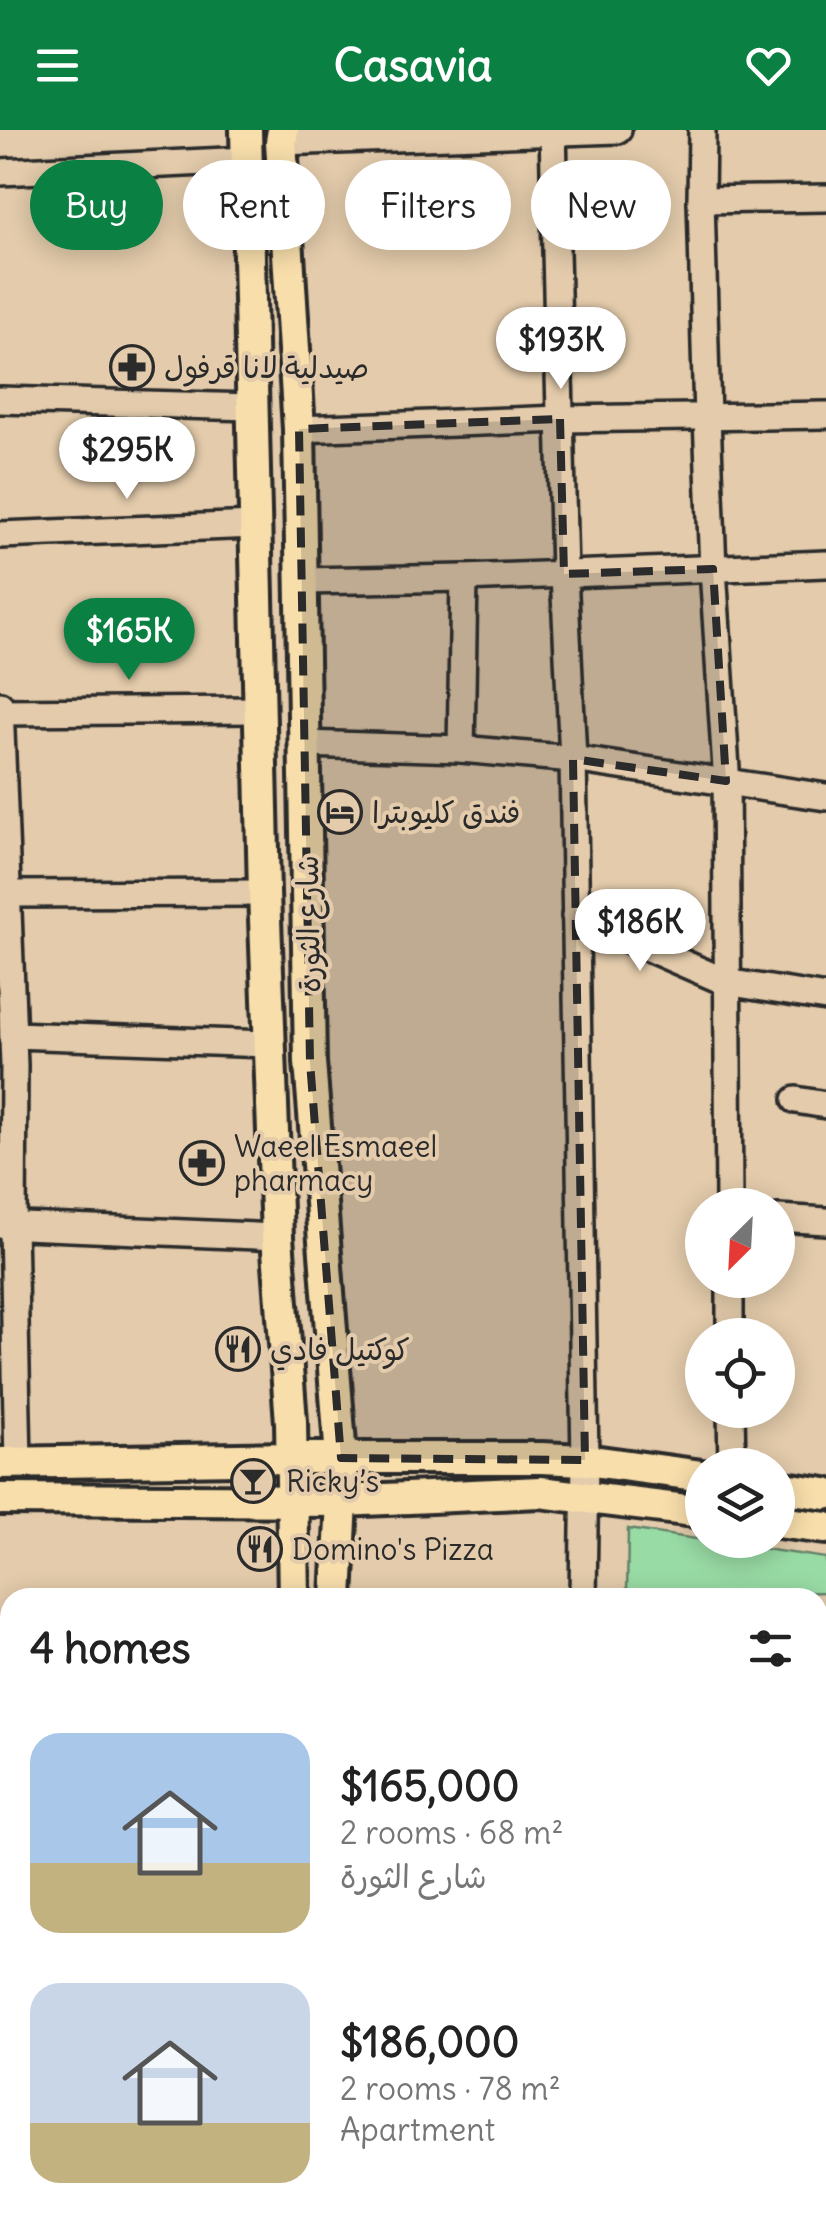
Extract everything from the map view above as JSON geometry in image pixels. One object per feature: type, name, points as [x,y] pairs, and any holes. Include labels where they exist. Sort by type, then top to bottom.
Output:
[{"type":"main road","name":"شارع الثورة","points":[[282,136],[303,581],[310,1062],[341,1458],[338,1588]]},
{"type":"main road","name":"شارع الثورة","points":[[246,145],[269,1044],[292,1458],[294,1588]]},
{"type":"main road","points":[[9,1463],[541,1458],[685,1474]]},
{"type":"main road","points":[[795,1489],[826,1494]]},
{"type":"main road","points":[[0,1499],[292,1501],[517,1492],[685,1510]]},
{"type":"main road","points":[[795,1524],[826,1528]]},
{"type":"street","points":[[282,136],[618,130]]},
{"type":"street","points":[[702,130],[707,418],[726,781],[726,982],[734,1188]]},
{"type":"street","points":[[553,131],[564,574],[573,760],[585,1460],[583,1588]]},
{"type":"street","points":[[0,172],[246,145]]},
{"type":"street","points":[[701,200],[826,198]]},
{"type":"street","points":[[0,400],[252,407]]},
{"type":"street","points":[[298,429],[560,419],[826,415]]},
{"type":"street","points":[[0,535],[256,525]]},
{"type":"street","points":[[303,581],[826,564]]},
{"type":"street","points":[[461,749],[464,578]]},
{"type":"street","points":[[9,1463],[7,1064],[13,1035],[0,709],[258,710]]},
{"type":"street","points":[[304,744],[461,749],[573,760],[826,798]]},
{"type":"street","points":[[7,894],[264,893]]},
{"type":"street","points":[[576,916],[726,982],[826,998]]},
{"type":"street","points":[[13,1035],[269,1044]]},
{"type":"street","points":[[796,1100],[826,1105]]},
{"type":"street","points":[[795,1219],[826,1221]]},
{"type":"street","points":[[7,1226],[277,1238]]},
{"type":"highlighted area","points":[[560,419],[564,574],[713,569],[726,781],[573,759],[585,1460],[341,1458],[310,1062],[299,429]]},
{"type":"green space","points":[[628,1529],[685,1537],[685,1558],[795,1558],[795,1553],[826,1558],[826,1588],[627,1588]]},
{"type":"place","name":"صيدلية لانا قرفول","points":[[132,367]]},
{"type":"place","name":"فندق كليوبترا","points":[[340,812]]},
{"type":"place","name":"Waeel Esmaeel pharmacy","points":[[202,1163]]},
{"type":"place","name":"كوكتيل فادي","points":[[238,1349]]},
{"type":"place","name":"Ricky’s","points":[[253,1481]]},
{"type":"place","name":"Domino's Pizza","points":[[260,1549]]}]
